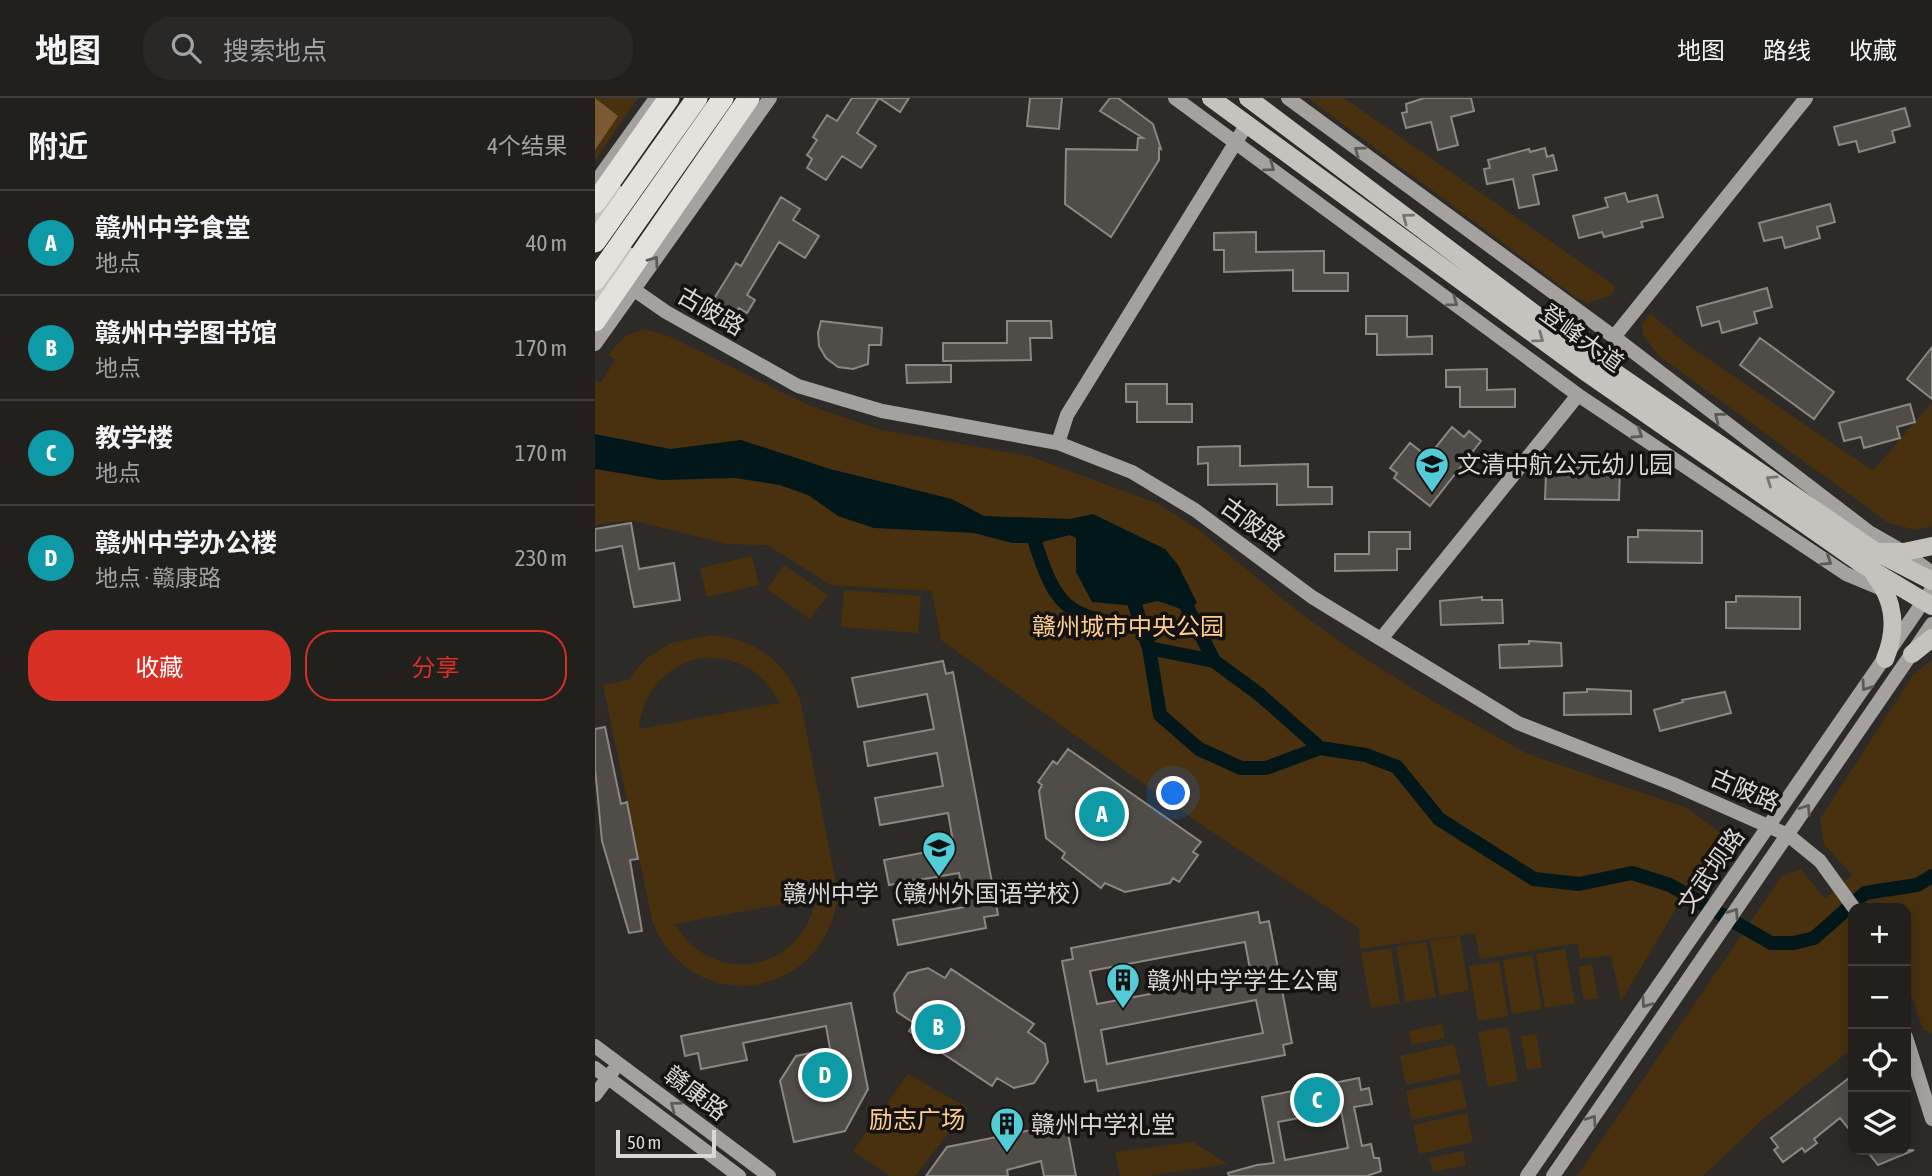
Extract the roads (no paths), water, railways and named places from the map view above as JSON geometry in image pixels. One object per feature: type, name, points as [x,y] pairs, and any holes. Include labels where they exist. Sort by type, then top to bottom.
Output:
[{"type":"highway","points":[[595,203],[669,98]]},
{"type":"highway","points":[[595,242],[697,98]]},
{"type":"highway","points":[[595,280],[723,98]]},
{"type":"highway","points":[[597,334],[749,98]]},
{"type":"main road","points":[[595,220],[681,98]]},
{"type":"main road","points":[[595,301],[742,98]]},
{"type":"main road","name":"登峰大道","points":[[1211,98],[1583,370],[1862,565],[1928,602]]},
{"type":"main road","name":"登峰大道","points":[[1256,100],[1588,354],[1876,552],[1932,581]]},
{"type":"main road","points":[[1876,552],[1904,552],[1932,546]]},
{"type":"main road","points":[[1862,565],[1884,589],[1890,604],[1893,626],[1885,659]]},
{"type":"main road","points":[[1912,654],[1932,638]]},
{"type":"street","points":[[595,183],[656,98]]},
{"type":"street","points":[[597,334],[633,289],[770,98]]},
{"type":"street","points":[[1175,98],[1578,394],[1846,574],[1928,602]]},
{"type":"street","points":[[1288,98],[1614,337],[1869,533],[1904,552],[1932,573]]},
{"type":"street","points":[[1614,337],[1806,98]]},
{"type":"street","points":[[1058,443],[1067,415],[1247,124]]},
{"type":"street","name":"古陂路","points":[[633,289],[666,312],[798,386],[882,411],[1058,443],[1132,472],[1195,510],[1312,597],[1518,723],[1770,824],[1820,861],[1850,903]]},
{"type":"street","points":[[1381,639],[1578,394]]},
{"type":"street","name":"文武坝路","points":[[1527,1176],[1748,855],[1928,602]]},
{"type":"street","name":"文武坝路","points":[[1553,1176],[1932,624]]},
{"type":"street","name":"赣康路","points":[[595,1046],[769,1176]]},
{"type":"street","points":[[1911,1053],[1932,1119]]},
{"type":"street","points":[[595,1095],[618,1063]]},
{"type":"street","name":"赣康路","points":[[595,1068],[739,1176]]},
{"type":"waterway","points":[[1032,533],[1048,578],[1066,604],[1078,613],[1094,619],[1140,627]]},
{"type":"waterway","points":[[1130,590],[1149,648],[1160,715],[1199,749],[1241,768],[1266,768],[1320,748],[1366,755],[1397,767],[1439,819],[1534,879],[1579,884],[1632,873],[1670,885],[1771,943],[1794,943],[1814,938],[1865,893],[1917,885],[1932,876]]},
{"type":"waterway","points":[[1175,597],[1185,603],[1214,661]]},
{"type":"waterway","points":[[1149,648],[1214,661],[1259,694],[1320,748]]},
{"type":"place","name":"文清中航公元幼儿园","points":[[1432,494]]},
{"type":"place","name":"赣州中学食堂","points":[[1102,814]]},
{"type":"place","name":"赣州中学（赣州外国语学校）","points":[[939,878]]},
{"type":"place","name":"赣州中学学生公寓","points":[[1123,1010]]},
{"type":"place","name":"赣州中学图书馆","points":[[938,1027]]},
{"type":"place","name":"赣州中学办公楼","points":[[825,1075]]},
{"type":"place","name":"教学楼","points":[[1317,1100]]},
{"type":"place","name":"赣州中学礼堂","points":[[1007,1154]]},
{"type":"park label","name":"赣州城市中央公园","points":[[1128,626]]},
{"type":"park label","name":"励志广场","points":[[917,1119]]}]
